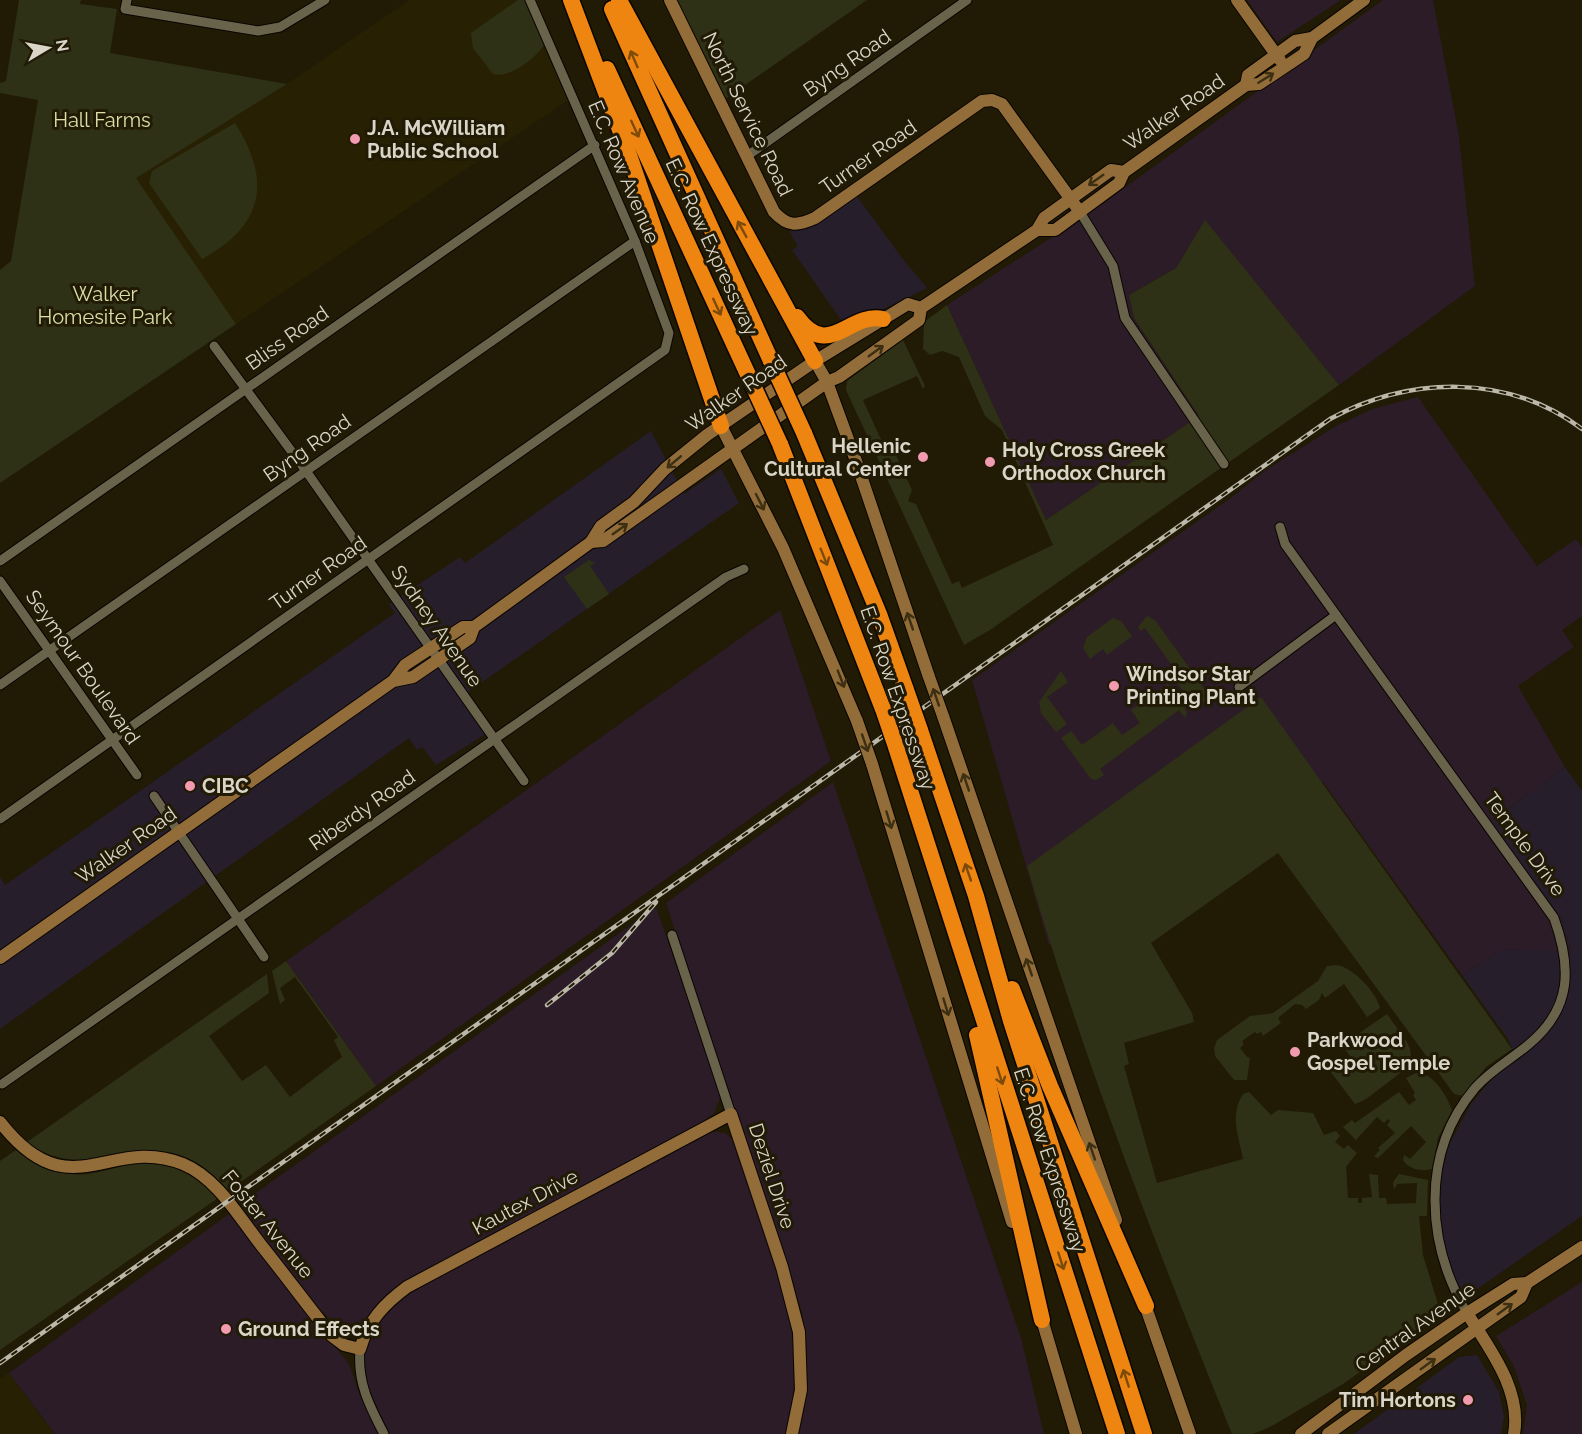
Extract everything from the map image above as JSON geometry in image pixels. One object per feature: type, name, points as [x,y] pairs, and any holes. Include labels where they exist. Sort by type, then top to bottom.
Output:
[{"type":"highway","name":"E.C. Row Expressway","points":[[574,0],[780,444],[883,709],[1117,1434]]},
{"type":"highway","points":[[574,0],[721,426]]},
{"type":"highway","name":"E.C. Row Expressway","points":[[608,0],[804,433],[879,614],[976,896],[1011,1021],[1144,1434]]},
{"type":"highway","points":[[619,0],[815,361]]},
{"type":"highway","points":[[771,281],[802,324],[817,336],[834,334],[874,317],[883,319]]},
{"type":"highway","points":[[976,896],[1050,1086],[1146,1306]]},
{"type":"highway","points":[[956,941],[1042,1320]]},
{"type":"main road","name":"North Service Road","points":[[670,0],[774,212]]},
{"type":"main road","points":[[1237,0],[1284,66]]},
{"type":"main road","name":"Walker Road","points":[[1246,85],[1248,75],[1295,41],[1312,38],[1364,0]]},
{"type":"main road","name":"Walker Road","points":[[1037,230],[1055,230],[1119,183],[1124,172],[1246,85],[1259,84],[1304,54],[1312,38]]},
{"type":"main road","name":"Turner Road","points":[[774,212],[784,223],[794,225],[815,218],[982,100],[992,100],[1002,104],[1070,198]]},
{"type":"main road","name":"Walker Road","points":[[591,542],[603,541],[826,382],[839,377],[919,320],[921,308],[1037,230],[1044,218],[1070,198],[1111,170],[1124,172]]},
{"type":"main road","points":[[1070,198],[1080,212]]},
{"type":"main road","name":"Walker Road","points":[[393,681],[413,677],[470,638],[474,627],[591,542],[601,526],[634,502],[665,469],[721,426],[815,361],[908,304],[921,308]]},
{"type":"main road","points":[[815,361],[826,382],[943,716],[1190,1433]]},
{"type":"main road","points":[[721,426],[783,548],[857,721],[1076,1434]]},
{"type":"main road","name":"Walker Road","points":[[0,958],[393,681],[405,665],[463,627],[474,627]]},
{"type":"main road","name":"Kautex Drive","points":[[360,1349],[365,1332],[377,1313],[389,1300],[407,1287],[731,1114]]},
{"type":"main road","name":"Deziel Drive","points":[[731,1114],[782,1267],[799,1332],[801,1390],[792,1434]]},
{"type":"main road","name":"Foster Avenue","points":[[0,1122],[16,1143],[29,1153],[63,1167],[84,1168],[134,1158],[161,1158],[183,1164],[201,1174],[227,1201],[332,1336],[344,1345],[360,1349]]},
{"type":"main road","name":"Central Avenue","points":[[1301,1434],[1406,1355],[1467,1313],[1513,1284],[1527,1283],[1582,1246]]},
{"type":"main road","name":"Central Avenue","points":[[1328,1434],[1521,1297],[1527,1283]]},
{"type":"main road","name":"Temple Drive","points":[[1467,1313],[1477,1329]]},
{"type":"main road","points":[[1477,1329],[1502,1372],[1514,1399],[1514,1434]]},
{"type":"street","points":[[127,0],[125,9],[258,31],[280,27],[325,0]]},
{"type":"street","name":"E.C. Row Avenue","points":[[530,0],[595,145],[669,333],[665,350],[658,358]]},
{"type":"street","name":"Byng Road","points":[[747,156],[967,0]]},
{"type":"street","name":"Bliss Road","points":[[0,561],[595,145]]},
{"type":"street","points":[[1080,212],[1113,266],[1125,318],[1224,464]]},
{"type":"street","name":"Byng Road","points":[[0,685],[635,242]]},
{"type":"street","name":"Sydney Avenue","points":[[214,346],[306,471],[524,781]]},
{"type":"street","name":"Turner Road","points":[[0,819],[658,358]]},
{"type":"street","name":"Temple Drive","points":[[1280,527],[1285,544],[1554,918],[1564,947],[1567,973],[1561,999],[1547,1026],[1528,1045],[1495,1067],[1474,1089],[1448,1132],[1440,1157],[1434,1201],[1435,1229],[1440,1256],[1451,1287],[1467,1313]]},
{"type":"street","name":"Riberdy Road","points":[[2,1084],[726,577],[744,569]]},
{"type":"street","name":"Seymour Boulevard","points":[[0,581],[137,775]]},
{"type":"street","points":[[1239,687],[1336,615]]},
{"type":"street","points":[[154,796],[264,957]]},
{"type":"street","name":"Deziel Drive","points":[[672,935],[731,1114]]},
{"type":"street","points":[[360,1349],[358,1369],[363,1390],[384,1434]]},
{"type":"shaded area","name":"J.A. McWilliam Public School","points":[[409,0],[526,0],[570,99],[236,324],[135,178],[287,84]]},
{"type":"shaded area","points":[[1247,0],[1341,0],[1277,42]]},
{"type":"shaded area","points":[[1383,0],[1433,0],[1459,136],[1475,286],[1339,385],[1205,221],[1176,268],[1129,295],[1134,318],[1199,416],[1046,520],[947,305],[1094,210]]},
{"type":"shaded area","points":[[856,195],[927,288],[846,327],[792,250],[798,246],[789,231],[807,229]]},
{"type":"shaded area","points":[[1418,397],[1537,566],[1576,539],[1582,547],[1582,616],[1562,630],[1574,647],[1518,686],[1565,767],[1490,822],[1561,918],[1571,952],[1502,949],[1462,975],[1323,782],[1049,945],[972,680],[1232,497],[1263,472],[1336,426],[1372,409]]},
{"type":"shaded area","points":[[651,431],[684,494],[721,469],[739,503],[468,692],[492,730],[436,765],[422,747],[417,750],[409,738],[0,1029],[0,877],[5,885],[8,883],[395,613],[389,604],[460,557],[465,563]]},
{"type":"shaded area","points":[[780,610],[831,761],[376,1086],[286,961]]},
{"type":"shaded area","points":[[1565,767],[1582,791],[1582,1216],[1467,1296],[1459,1288],[1442,1245],[1439,1211],[1441,1178],[1448,1147],[1471,1104],[1495,1075],[1517,1059],[1508,1039],[1462,975],[1502,949],[1571,951],[1561,918],[1490,822]]},
{"type":"shaded area","points":[[833,782],[1021,1338],[1044,1434],[797,1434],[806,1384],[807,1357],[802,1312],[666,903]]},
{"type":"shaded area","points":[[656,907],[721,1095],[714,1113],[697,1127],[406,1282],[384,1298],[357,1333],[346,1335],[318,1307],[239,1205]]},
{"type":"shaded area","points":[[710,1131],[725,1133],[737,1144],[792,1315],[797,1341],[795,1403],[787,1434],[390,1434],[365,1382],[365,1351],[376,1321],[399,1298]]},
{"type":"shaded area","name":"Ground Effects","points":[[229,1214],[349,1364],[360,1396],[379,1434],[55,1434],[9,1373]]},
{"type":"shaded area","points":[[1582,1282],[1582,1434],[1523,1434],[1527,1405],[1514,1367],[1496,1336]]},
{"type":"shaded area","points":[[1477,1355],[1499,1392],[1504,1417],[1501,1434],[1354,1434],[1459,1357]]},
{"type":"shaded area","points":[[9,1373],[54,1434],[0,1434],[0,1379]]},
{"type":"green space","points":[[19,0],[81,0],[80,4],[117,9],[110,53],[287,84],[136,178],[236,324],[0,483],[0,270],[11,261],[38,100],[0,93],[0,83],[6,81]]},
{"type":"green space","points":[[518,0],[525,0],[545,43],[522,66],[500,75],[493,74],[473,48],[471,33]]},
{"type":"green space","points":[[677,0],[867,0],[725,99]]},
{"type":"green space","points":[[235,123],[247,144],[254,164],[257,183],[256,200],[239,232],[223,246],[202,259],[149,183],[152,171]]},
{"type":"green space","points":[[1205,220],[1339,385],[990,630],[964,645],[846,390],[847,381],[903,340],[925,386],[923,389],[917,376],[863,400],[883,444],[890,442],[912,490],[908,501],[916,504],[952,584],[959,581],[962,588],[1053,545],[1002,430],[985,416],[959,357],[942,351],[930,355],[923,349],[924,322],[947,305],[1046,520],[1199,416],[1134,318],[1129,295],[1176,268]]},
{"type":"green space","points":[[589,560],[595,563],[590,566],[609,594],[587,609],[564,577]]},
{"type":"green space","points":[[1147,616],[1155,620],[1208,694],[1206,702],[1195,702],[1187,696],[1175,679],[1179,675],[1145,628],[1140,631],[1138,627]]},
{"type":"green space","points":[[1113,618],[1121,621],[1132,636],[1107,655],[1103,649],[1090,659],[1083,648],[1087,637]]},
{"type":"green space","points":[[1061,671],[1068,682],[1047,697],[1067,724],[1056,732],[1041,713],[1039,702]]},
{"type":"green space","points":[[1168,684],[1187,712],[1186,716],[1184,717],[1179,710],[1100,769],[1104,775],[1096,780],[1091,779],[1061,738],[1071,731],[1082,745],[1113,723],[1122,735],[1140,723],[1131,710]]},
{"type":"green space","points":[[1261,697],[1512,1049],[1486,1067],[1463,1096],[1454,1094],[1278,853],[1151,943],[1192,1013],[1194,1022],[1124,1043],[1129,1064],[1124,1066],[1157,1183],[1243,1159],[1236,1118],[1243,1094],[1249,1092],[1271,1115],[1278,1110],[1313,1113],[1324,1135],[1336,1131],[1340,1136],[1335,1142],[1344,1149],[1348,1145],[1357,1153],[1346,1167],[1348,1198],[1358,1198],[1358,1203],[1362,1203],[1362,1198],[1372,1197],[1369,1174],[1378,1175],[1379,1198],[1386,1198],[1387,1204],[1416,1203],[1417,1183],[1397,1184],[1394,1190],[1393,1182],[1399,1174],[1428,1180],[1427,1216],[1419,1216],[1423,1255],[1441,1314],[1343,1384],[1270,1427],[1253,1434],[1232,1434],[1122,1153],[1072,1010],[1027,866]]},
{"type":"green space","points":[[286,961],[376,1086],[228,1191],[202,1166],[177,1154],[152,1151],[78,1160],[53,1156],[27,1142],[267,974],[269,993],[209,1036],[242,1081],[266,1065],[290,1097],[342,1057],[334,1040],[338,1037],[295,977],[280,988],[285,1000],[280,1004],[272,971]]},
{"type":"green space","points":[[1336,965],[1349,970],[1363,981],[1374,995],[1380,1008],[1367,1017],[1344,984],[1325,998],[1322,993],[1319,1000],[1306,1009],[1302,1005],[1295,1004],[1278,1018],[1281,1023],[1263,1036],[1261,1032],[1257,1034],[1255,1032],[1242,1041],[1244,1044],[1240,1048],[1250,1058],[1247,1080],[1234,1080],[1215,1056],[1214,1048],[1217,1040],[1250,1016],[1273,1013],[1318,981],[1327,966]]},
{"type":"green space","points":[[1387,1014],[1408,1043],[1410,1058],[1407,1066],[1399,1074],[1367,1098],[1355,1104],[1330,1071],[1350,1056],[1342,1045]]},
{"type":"green space","points":[[1418,1072],[1434,1081],[1447,1098],[1452,1110],[1438,1138],[1432,1169],[1428,1170],[1412,1168],[1403,1160],[1404,1155],[1410,1159],[1426,1142],[1411,1126],[1378,1158],[1374,1156],[1380,1150],[1378,1148],[1395,1133],[1387,1125],[1390,1121],[1388,1119],[1384,1123],[1377,1117],[1356,1140],[1343,1127],[1352,1120],[1355,1123],[1399,1092],[1409,1105],[1416,1100],[1413,1095],[1415,1093],[1406,1078]]},
{"type":"green space","points":[[16,1150],[35,1162],[71,1174],[106,1171],[140,1163],[165,1165],[187,1174],[218,1198],[0,1350],[0,1161]]},
{"type":"railway","points":[[0,1363],[1330,419],[1360,405],[1392,395],[1425,389],[1458,387],[1490,390],[1522,398],[1553,411],[1582,429]]},
{"type":"railway","points":[[547,1005],[612,953],[656,902]]},
{"type":"place","name":"J.A. McWilliam Public School","points":[[355,139]]},
{"type":"place","name":"Hellenic Cultural Center","points":[[923,457]]},
{"type":"place","name":"Holy Cross Greek Orthodox Church","points":[[990,462]]},
{"type":"place","name":"Windsor Star Printing Plant","points":[[1114,686]]},
{"type":"place","name":"CIBC","points":[[190,786]]},
{"type":"place","name":"Parkwood Gospel Temple","points":[[1295,1052]]},
{"type":"place","name":"Ground Effects","points":[[226,1329]]},
{"type":"place","name":"Tim Hortons","points":[[1468,1400]]},
{"type":"park label","name":"Hall Farms","points":[[102,120]]},
{"type":"park label","name":"Walker Homesite Park","points":[[105,306]]}]
